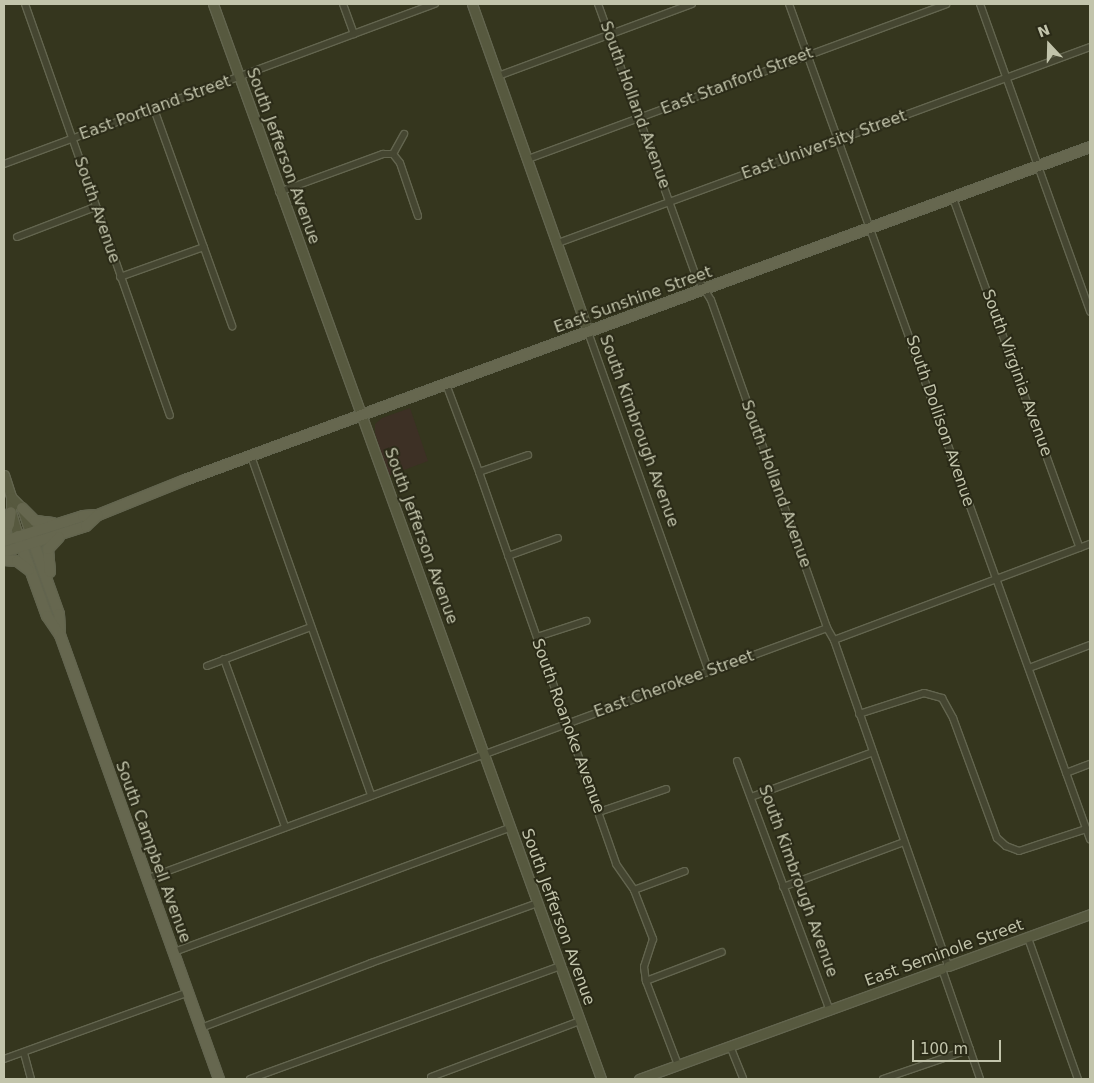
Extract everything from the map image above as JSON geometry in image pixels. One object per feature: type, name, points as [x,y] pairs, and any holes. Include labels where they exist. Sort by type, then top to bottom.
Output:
[{"type":"main road","name":"East Sunshine Street","points":[[98,515],[185,480],[1090,147]]},
{"type":"main road","points":[[22,508],[35,521],[59,523]]},
{"type":"main road","points":[[4,536],[10,524],[11,512]]},
{"type":"main road","points":[[32,538],[59,523],[82,516],[98,515]]},
{"type":"main road","points":[[51,588],[48,549],[53,540],[63,534],[86,526],[98,515]]},
{"type":"main road","points":[[4,541],[20,541],[63,534]]},
{"type":"main road","name":"South Campbell Avenue","points":[[32,538],[59,614],[60,635],[219,1079]]},
{"type":"main road","points":[[4,552],[20,541]]},
{"type":"main road","name":"South Campbell Avenue","points":[[20,541],[52,626],[60,635]]},
{"type":"main road","points":[[4,560],[22,562],[33,576]]},
{"type":"street","name":"South Avenue","points":[[25,4],[170,416]]},
{"type":"street","name":"South Jefferson Avenue","points":[[213,4],[279,192],[407,540],[600,1079]]},
{"type":"street","points":[[344,4],[354,34]]},
{"type":"street","name":"East Portland Street","points":[[4,164],[435,4]]},
{"type":"street","name":"South Kimbrough Avenue","points":[[472,4],[709,671]]},
{"type":"street","name":"South Holland Avenue","points":[[598,4],[696,276],[711,300],[828,628],[834,640],[904,842],[980,1079]]},
{"type":"street","points":[[498,76],[692,4]]},
{"type":"street","name":"South Dollison Avenue","points":[[789,4],[1090,839]]},
{"type":"street","name":"East Stanford Street","points":[[528,159],[946,4]]},
{"type":"street","points":[[980,4],[1090,312]]},
{"type":"street","name":"East University Street","points":[[558,244],[1090,47]]},
{"type":"street","points":[[154,109],[232,326]]},
{"type":"street","points":[[393,154],[404,134]]},
{"type":"street","points":[[279,192],[383,154],[393,154]]},
{"type":"street","points":[[393,154],[400,163],[418,216]]},
{"type":"street","name":"South Virginia Avenue","points":[[953,198],[1080,548]]},
{"type":"street","points":[[17,237],[95,207]]},
{"type":"street","points":[[120,277],[204,247]]},
{"type":"street","name":"South Roanoke Avenue","points":[[446,384],[568,723],[616,864],[634,890],[652,939],[644,967],[646,981],[678,1065]]},
{"type":"street","points":[[479,472],[528,455]]},
{"type":"street","points":[[251,456],[371,795]]},
{"type":"street","name":"South Campbell Avenue","points":[[4,475],[12,497],[22,508],[32,538]]},
{"type":"street","name":"South Campbell Avenue","points":[[12,497],[11,512],[20,541]]},
{"type":"street","points":[[508,556],[558,538]]},
{"type":"street","points":[[834,640],[1090,544]]},
{"type":"street","points":[[537,637],[586,620]]},
{"type":"street","points":[[206,666],[311,627]]},
{"type":"street","name":"East Cherokee Street","points":[[146,879],[828,628]]},
{"type":"street","points":[[1029,668],[1090,645]]},
{"type":"street","points":[[224,659],[285,827]]},
{"type":"street","points":[[859,714],[924,693],[942,698],[953,718],[997,838],[1006,846],[1019,852],[1086,829]]},
{"type":"street","points":[[751,797],[872,752]]},
{"type":"street","name":"South Kimbrough Avenue","points":[[737,761],[830,1011]]},
{"type":"street","points":[[1066,773],[1090,764]]},
{"type":"street","points":[[599,812],[666,789]]},
{"type":"street","points":[[174,952],[510,828]]},
{"type":"street","points":[[783,887],[904,842]]},
{"type":"street","points":[[634,890],[685,871]]},
{"type":"street","points":[[201,1028],[371,963],[538,903]]},
{"type":"street","name":"East Seminole Street","points":[[639,1079],[830,1011],[1090,914]]},
{"type":"street","points":[[1028,938],[1078,1079]]},
{"type":"street","points":[[646,981],[722,952]]},
{"type":"street","points":[[250,1079],[560,966]]},
{"type":"street","points":[[4,1060],[188,992]]},
{"type":"street","points":[[431,1077],[580,1021]]},
{"type":"street","points":[[730,1046],[743,1079]]},
{"type":"street","points":[[883,1079],[970,1049]]},
{"type":"street","points":[[24,1053],[31,1079]]},
{"type":"shaded area","points":[[410,408],[428,461],[388,476],[375,433],[375,424],[382,418]]}]
